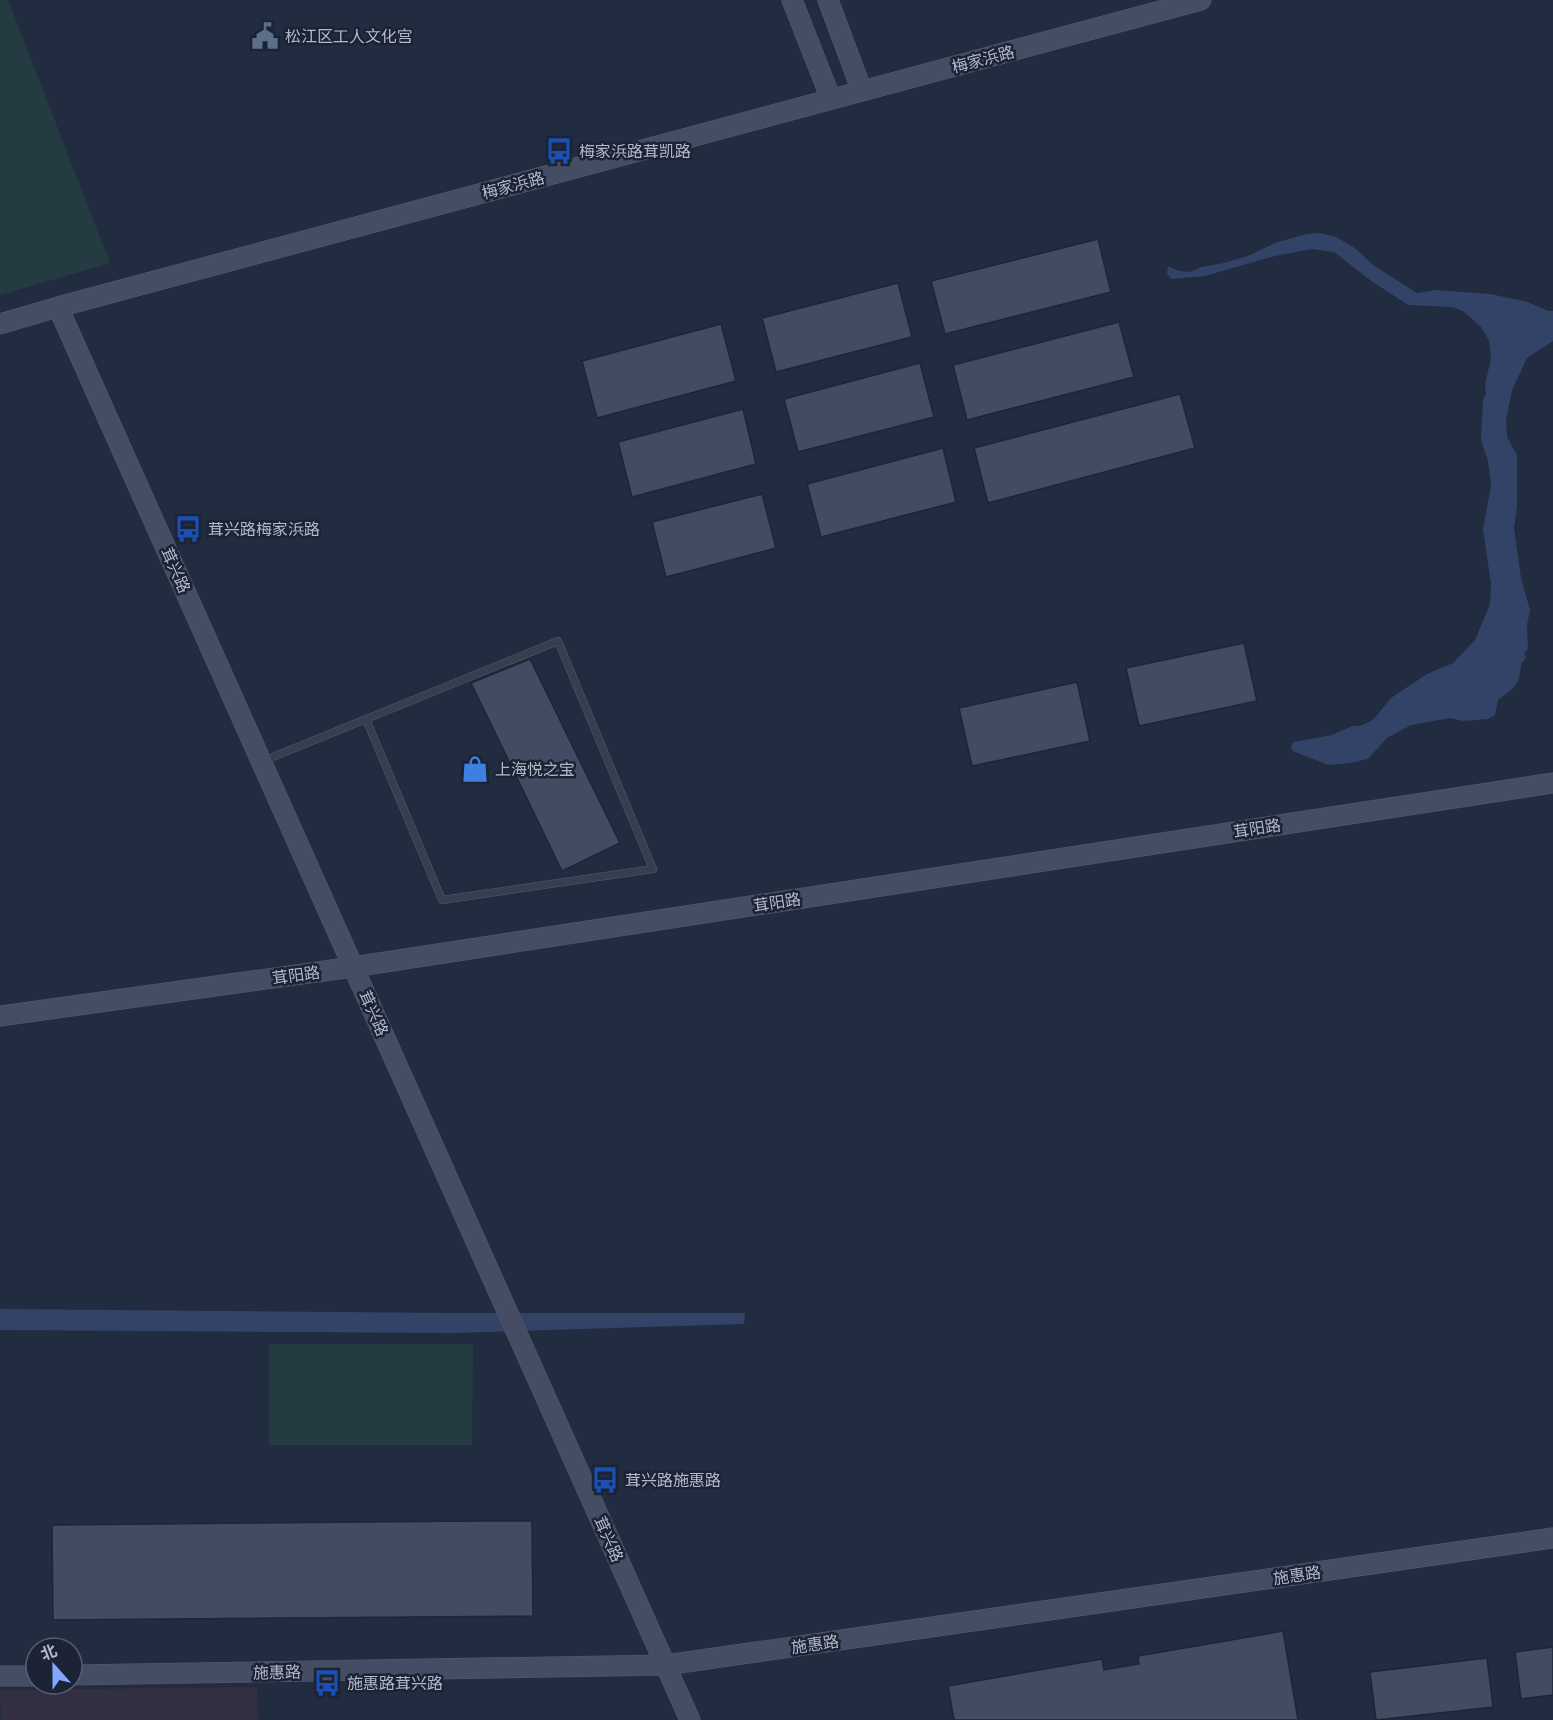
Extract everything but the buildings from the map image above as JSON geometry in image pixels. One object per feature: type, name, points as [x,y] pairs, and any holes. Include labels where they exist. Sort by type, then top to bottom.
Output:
[{"type":"street","points":[[792,0],[831,99]]},
{"type":"street","points":[[828,0],[862,91]]},
{"type":"street","name":"梅家浜路","points":[[0,324],[1201,0]]},
{"type":"street","name":"茸兴路","points":[[58,307],[690,1720]]},
{"type":"street","name":"茸阳路","points":[[0,1016],[353,967],[1553,783]]},
{"type":"street","name":"施惠路","points":[[84,1675],[666,1665],[1553,1538]]},
{"type":"street","points":[[0,1676],[24,1676]]},
{"type":"lane","points":[[262,762],[366,719],[558,640],[653,869],[442,900],[366,719]]},
{"type":"shaded area","points":[[257,1687],[258,1720],[1,1720],[0,1690],[24,1690],[24,1696],[84,1696],[84,1689]]},
{"type":"green space","points":[[0,0],[8,0],[110,263],[0,295]]},
{"type":"green space","points":[[269,1344],[473,1344],[472,1445],[269,1445]]},
{"type":"water","points":[[1320,233],[1336,237],[1355,248],[1373,265],[1417,293],[1436,290],[1490,294],[1528,302],[1553,311],[1553,341],[1527,358],[1512,390],[1506,420],[1507,437],[1517,455],[1517,507],[1514,528],[1521,578],[1530,610],[1527,625],[1528,648],[1524,654],[1526,658],[1521,664],[1519,678],[1512,689],[1498,700],[1495,715],[1488,719],[1463,721],[1450,718],[1411,725],[1387,738],[1368,759],[1328,765],[1293,751],[1291,746],[1294,742],[1332,735],[1352,726],[1367,723],[1374,719],[1391,698],[1427,674],[1453,663],[1475,640],[1490,604],[1491,584],[1483,529],[1491,486],[1488,461],[1481,440],[1483,400],[1491,359],[1489,340],[1481,327],[1463,311],[1452,307],[1408,305],[1370,280],[1334,252],[1312,249],[1275,256],[1205,276],[1172,279],[1167,274],[1168,266],[1179,271],[1190,272],[1201,267],[1248,256],[1275,243],[1306,234]]},
{"type":"water","points":[[0,1309],[745,1313],[744,1324],[453,1333],[0,1330]]},
{"type":"place","name":"松江区工人文化宫","points":[[265,36]]},
{"type":"place","name":"梅家浜路茸凯路","points":[[559,151]]},
{"type":"place","name":"茸兴路梅家浜路","points":[[188,529]]},
{"type":"place","name":"上海悦之宝","points":[[475,769]]},
{"type":"place","name":"茸兴路施惠路","points":[[605,1480]]},
{"type":"place","name":"施惠路茸兴路","points":[[327,1683]]}]
